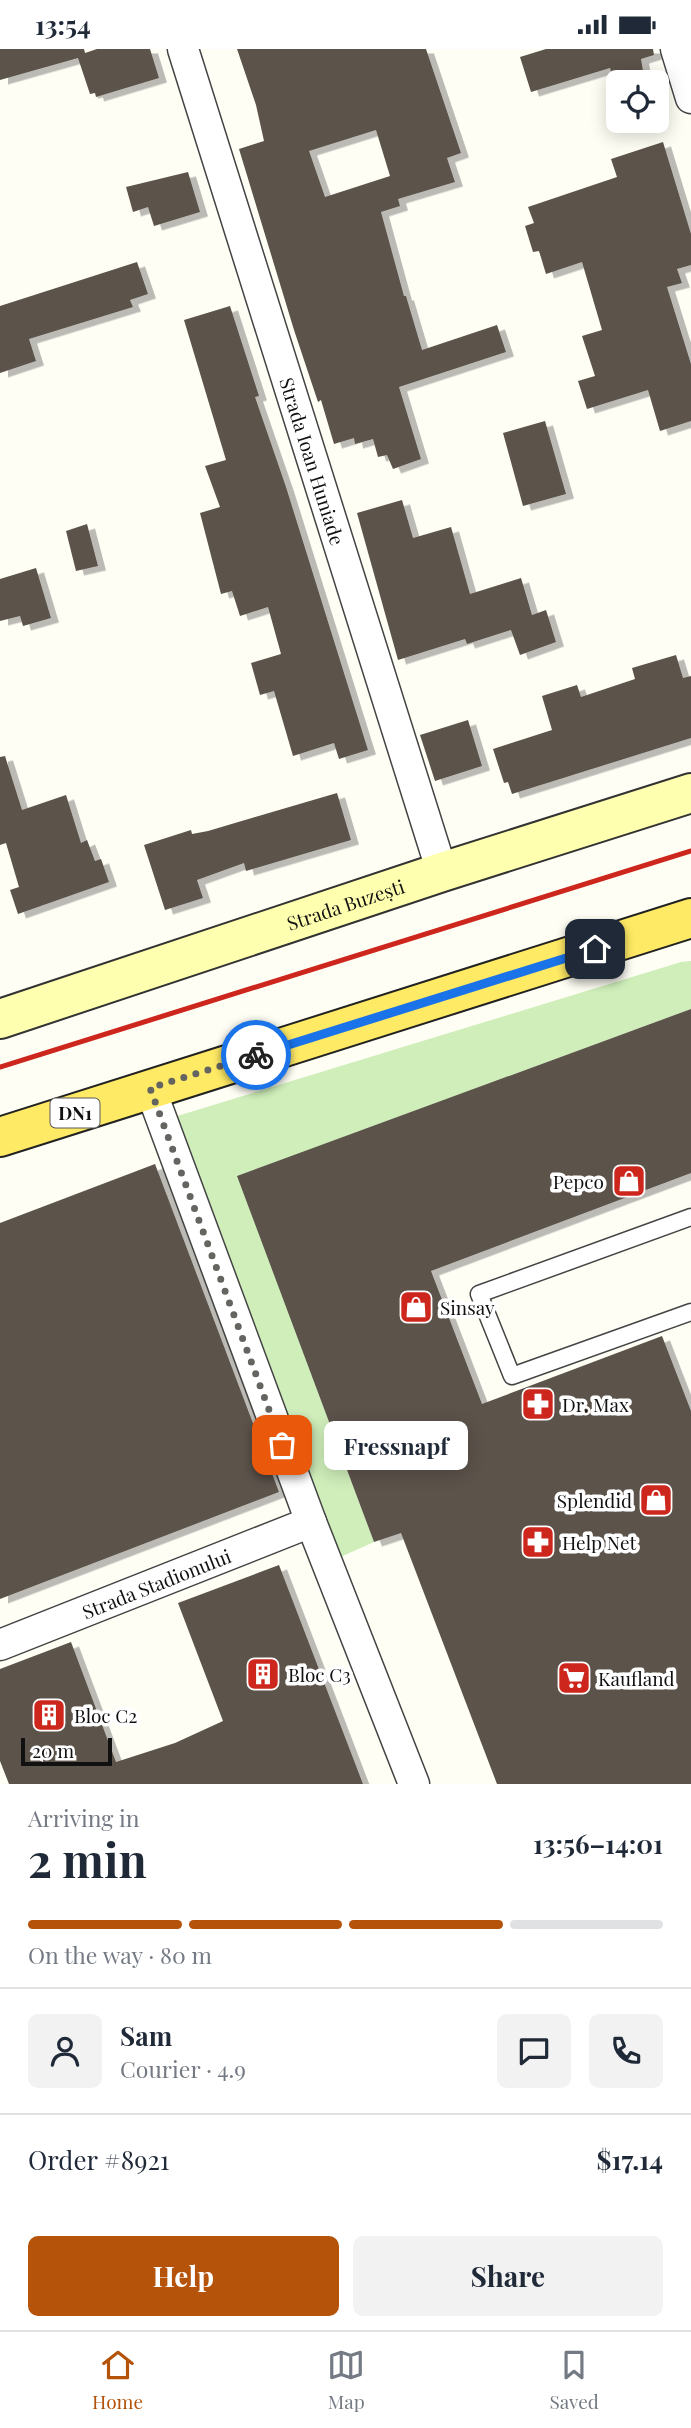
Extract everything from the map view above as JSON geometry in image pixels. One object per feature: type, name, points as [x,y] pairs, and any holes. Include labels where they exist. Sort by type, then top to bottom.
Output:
[{"type":"main road","name":"Strada Buzești","points":[[0,1019],[442,872],[691,793]]},
{"type":"main road","name":"DN1","points":[[0,1137],[691,918]]},
{"type":"main road","name":"DN1","points":[[642,935],[691,931]]},
{"type":"street","name":"Strada Ioan Huniade","points":[[183,49],[442,872]]},
{"type":"street","points":[[676,49],[691,98]]},
{"type":"street","points":[[150,1088],[311,1522],[414,1784]]},
{"type":"street","name":"Strada Stadionului","points":[[0,1645],[311,1522]]},
{"type":"lane","points":[[691,1217],[479,1294],[512,1376],[691,1312]]},
{"type":"green space","points":[[691,961],[691,1009],[238,1176],[374,1542],[336,1559],[174,1117]]},
{"type":"building","points":[[0,49],[84,49],[85,53],[97,49],[150,49],[159,78],[96,97],[95,93],[90,94],[78,58],[0,80]]},
{"type":"building","points":[[237,49],[426,49],[461,153],[447,158],[455,182],[398,199],[400,206],[381,212],[422,350],[497,325],[506,352],[399,387],[421,459],[393,469],[387,455],[378,457],[373,439],[355,444],[354,438],[334,444],[321,400],[318,402],[294,330],[239,149],[264,141],[256,105]],"holes":[[[376,130],[390,176],[325,197],[309,151]]]},
{"type":"building","points":[[546,49],[653,49],[654,55],[641,59],[643,70],[610,68],[531,92],[520,57]]},
{"type":"building","points":[[663,142],[691,234],[691,265],[677,269],[682,283],[667,287],[691,364],[691,421],[660,431],[648,390],[587,409],[578,381],[595,376],[582,336],[602,330],[582,262],[546,274],[539,251],[533,252],[525,226],[534,223],[528,207],[617,177],[611,159]]},
{"type":"building","points":[[188,172],[200,212],[154,226],[148,207],[133,212],[126,187]]},
{"type":"building","points":[[137,262],[148,294],[130,300],[133,307],[29,339],[36,361],[0,373],[0,306]]},
{"type":"building","points":[[230,306],[259,396],[255,397],[368,750],[339,759],[334,743],[293,756],[274,691],[260,695],[251,663],[281,654],[268,607],[240,616],[232,591],[221,594],[200,513],[220,507],[205,466],[226,460],[184,320]]},
{"type":"building","points":[[545,421],[566,494],[523,506],[503,433]]},
{"type":"building","points":[[402,500],[413,538],[451,527],[470,594],[521,578],[532,615],[546,610],[556,642],[520,655],[511,630],[467,644],[465,639],[398,660],[357,513]]},
{"type":"building","points":[[87,524],[98,566],[76,571],[66,531]]},
{"type":"building","points":[[36,568],[51,618],[23,626],[20,616],[0,621],[0,579]]},
{"type":"building","points":[[676,655],[683,678],[691,676],[691,738],[512,794],[508,782],[504,783],[493,749],[552,730],[542,696],[577,685],[581,697],[635,679],[632,668]]},
{"type":"building","points":[[468,720],[482,766],[435,781],[420,735]]},
{"type":"building","points":[[5,756],[22,810],[66,795],[81,843],[87,840],[95,861],[101,859],[109,882],[18,914],[10,890],[19,887],[6,843],[0,845],[0,757]]},
{"type":"building","points":[[337,793],[351,840],[246,871],[244,863],[197,880],[203,898],[165,910],[144,845],[191,830],[192,834],[208,831]]},
{"type":"building","points":[[691,1009],[691,1173],[431,1271],[482,1404],[662,1336],[691,1411],[691,1784],[497,1784],[401,1533],[374,1542],[237,1176]]},
{"type":"building","points":[[155,1164],[279,1492],[0,1599],[0,1223]]},
{"type":"building","points":[[279,1565],[363,1784],[9,1784],[0,1761],[0,1669],[71,1642],[116,1762],[175,1743],[223,1721],[178,1603]]},
{"type":"railway","points":[[0,1067],[691,851]]},
{"type":"way so far","points":[[256,1055],[150,1088],[282,1445]]},
{"type":"place","name":"Pepco","points":[[629,1181]]},
{"type":"place","name":"Sinsay","points":[[416,1307]]},
{"type":"place","name":"Dr. Max","points":[[538,1404]]},
{"type":"place","name":"Fressnapf","points":[[282,1445]]},
{"type":"place","name":"Splendid","points":[[656,1500]]},
{"type":"place","name":"Help Net","points":[[538,1542]]},
{"type":"place","name":"Bloc C3","points":[[263,1674]]},
{"type":"place","name":"Kaufland","points":[[574,1678]]},
{"type":"place","name":"Bloc C2","points":[[49,1715]]},
{"type":"route","points":[[256,1055],[595,949]]}]
